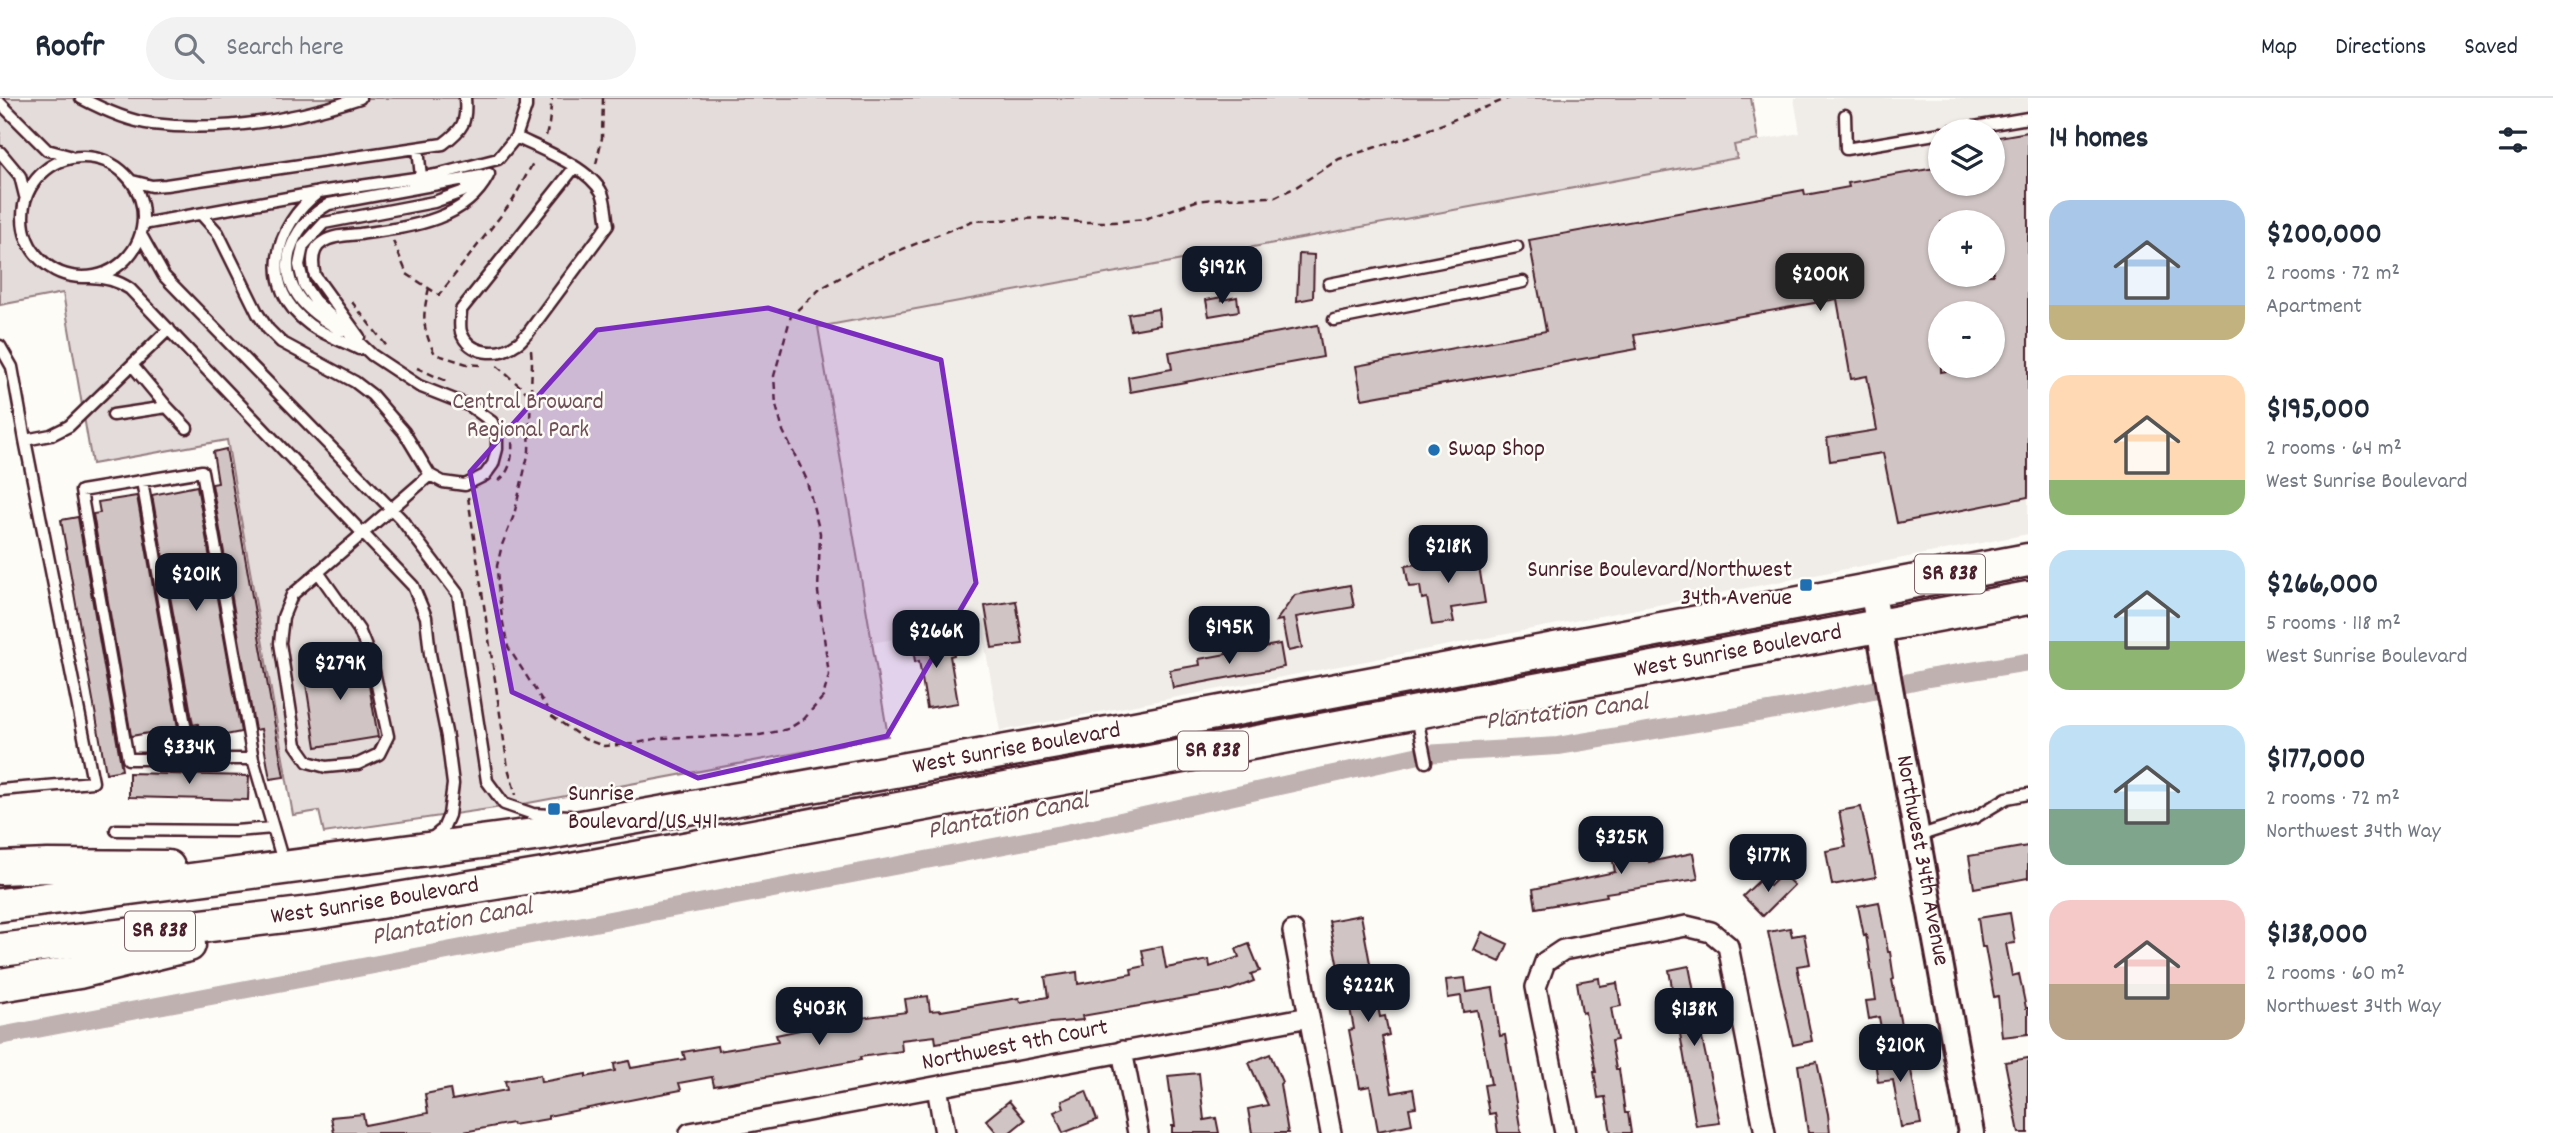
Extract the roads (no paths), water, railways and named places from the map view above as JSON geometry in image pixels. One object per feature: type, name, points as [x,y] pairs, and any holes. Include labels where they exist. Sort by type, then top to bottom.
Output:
[{"type":"main road","name":"West Sunrise Boulevard","points":[[0,905],[542,834],[631,819],[1119,731],[2028,560]]},
{"type":"main road","name":"West Sunrise Boulevard","points":[[0,950],[319,912],[550,874],[2028,598]]},
{"type":"main road","points":[[1135,766],[1154,748],[1385,699],[1394,693],[1404,676]]},
{"type":"main road","points":[[0,868],[60,866],[285,869]]},
{"type":"main road","points":[[0,985],[79,972],[319,912]]},
{"type":"street","name":"Northwest 34th Avenue","points":[[1872,589],[1971,1133]]},
{"type":"street","points":[[1565,1133],[1536,987],[1545,962],[1563,950],[1686,926],[1711,932],[1728,946],[1765,1133]]},
{"type":"street","points":[[1293,930],[1331,1133]]},
{"type":"street","name":"Northwest 9th Court","points":[[690,1133],[1309,1017]]},
{"type":"street","points":[[1122,1051],[1138,1133]]},
{"type":"street","points":[[937,1087],[945,1133]]},
{"type":"lane","points":[[81,98],[102,109],[149,124],[189,126],[230,125],[276,119],[360,98]]},
{"type":"lane","points":[[372,355],[315,276],[312,264],[314,252],[322,242],[336,237],[433,221],[458,208],[480,192],[498,159],[516,137],[526,98]]},
{"type":"lane","points":[[132,181],[152,186],[166,185],[443,144],[457,134],[464,124],[467,112],[464,99]]},
{"type":"lane","points":[[0,103],[47,150],[73,157],[106,161],[120,169],[132,181],[139,194],[143,209],[142,229],[133,250],[122,263],[107,272],[90,277]]},
{"type":"lane","points":[[1845,115],[1846,149],[1928,135]]},
{"type":"lane","points":[[2005,122],[2028,118]]},
{"type":"lane","points":[[516,137],[575,168],[592,181],[602,194],[608,225],[528,333],[516,345],[493,353],[480,351],[468,344],[460,330],[461,310],[575,168]]},
{"type":"lane","points":[[418,148],[421,177]]},
{"type":"lane","points":[[0,152],[20,176],[25,198],[23,228],[25,238],[35,256],[51,269],[70,276],[107,278],[130,289],[413,586],[426,617],[453,784],[449,815],[443,829],[413,851]]},
{"type":"lane","points":[[25,198],[32,183],[43,171],[57,162],[73,157]]},
{"type":"lane","points":[[142,229],[201,214],[319,192],[421,177],[498,159]]},
{"type":"lane","points":[[353,338],[321,319],[297,295],[290,280],[289,250],[303,224],[315,212],[329,204],[489,174]]},
{"type":"lane","points":[[372,355],[315,301],[304,285],[299,265],[303,246],[324,223],[434,202],[462,192],[489,174]]},
{"type":"lane","points":[[201,214],[218,233],[258,314],[281,342],[355,382],[372,395],[404,432],[430,475],[443,482],[465,485],[485,475],[493,464],[497,449],[497,435],[492,422],[470,405],[419,386],[372,355],[311,325],[285,298],[279,284],[277,265],[285,230],[304,203],[319,192]]},
{"type":"lane","points":[[142,229],[164,276],[391,509],[458,594],[487,781],[504,804],[533,814],[631,819]]},
{"type":"lane","points":[[1329,284],[1517,247]]},
{"type":"lane","points":[[1334,320],[1524,282]]},
{"type":"lane","points":[[25,440],[51,435],[69,426],[169,329]]},
{"type":"lane","points":[[0,346],[12,367],[93,782],[0,790]]},
{"type":"lane","points":[[132,365],[187,428]]},
{"type":"lane","points":[[113,415],[167,407]]},
{"type":"lane","points":[[253,759],[128,759],[81,491],[202,471],[253,759],[285,869]]},
{"type":"lane","points":[[318,572],[359,630],[372,662],[383,711],[388,736],[379,754],[358,764],[326,767],[308,762],[296,745],[280,643],[283,617],[292,595],[318,572],[430,475]]},
{"type":"lane","points":[[142,481],[191,759]]},
{"type":"lane","points":[[1416,713],[1426,762]]},
{"type":"lane","points":[[1917,836],[1974,818],[2007,798],[2028,794]]},
{"type":"lane","points":[[116,830],[235,831],[273,828]]},
{"type":"waterway","name":"Plantation Canal","points":[[0,1036],[1062,834],[1424,754],[1558,746],[1799,706],[1928,678],[2028,662]]},
{"type":"place","name":"Swap Shop","points":[[1434,450]]},
{"type":"place","name":"Sunrise Boulevard/Northwest 34th Avenue","points":[[1806,585]]},
{"type":"place","name":"Sunrise Boulevard/US 441","points":[[554,809]]},
{"type":"park label","name":"Central Broward Regional Park","points":[[528,417]]}]
